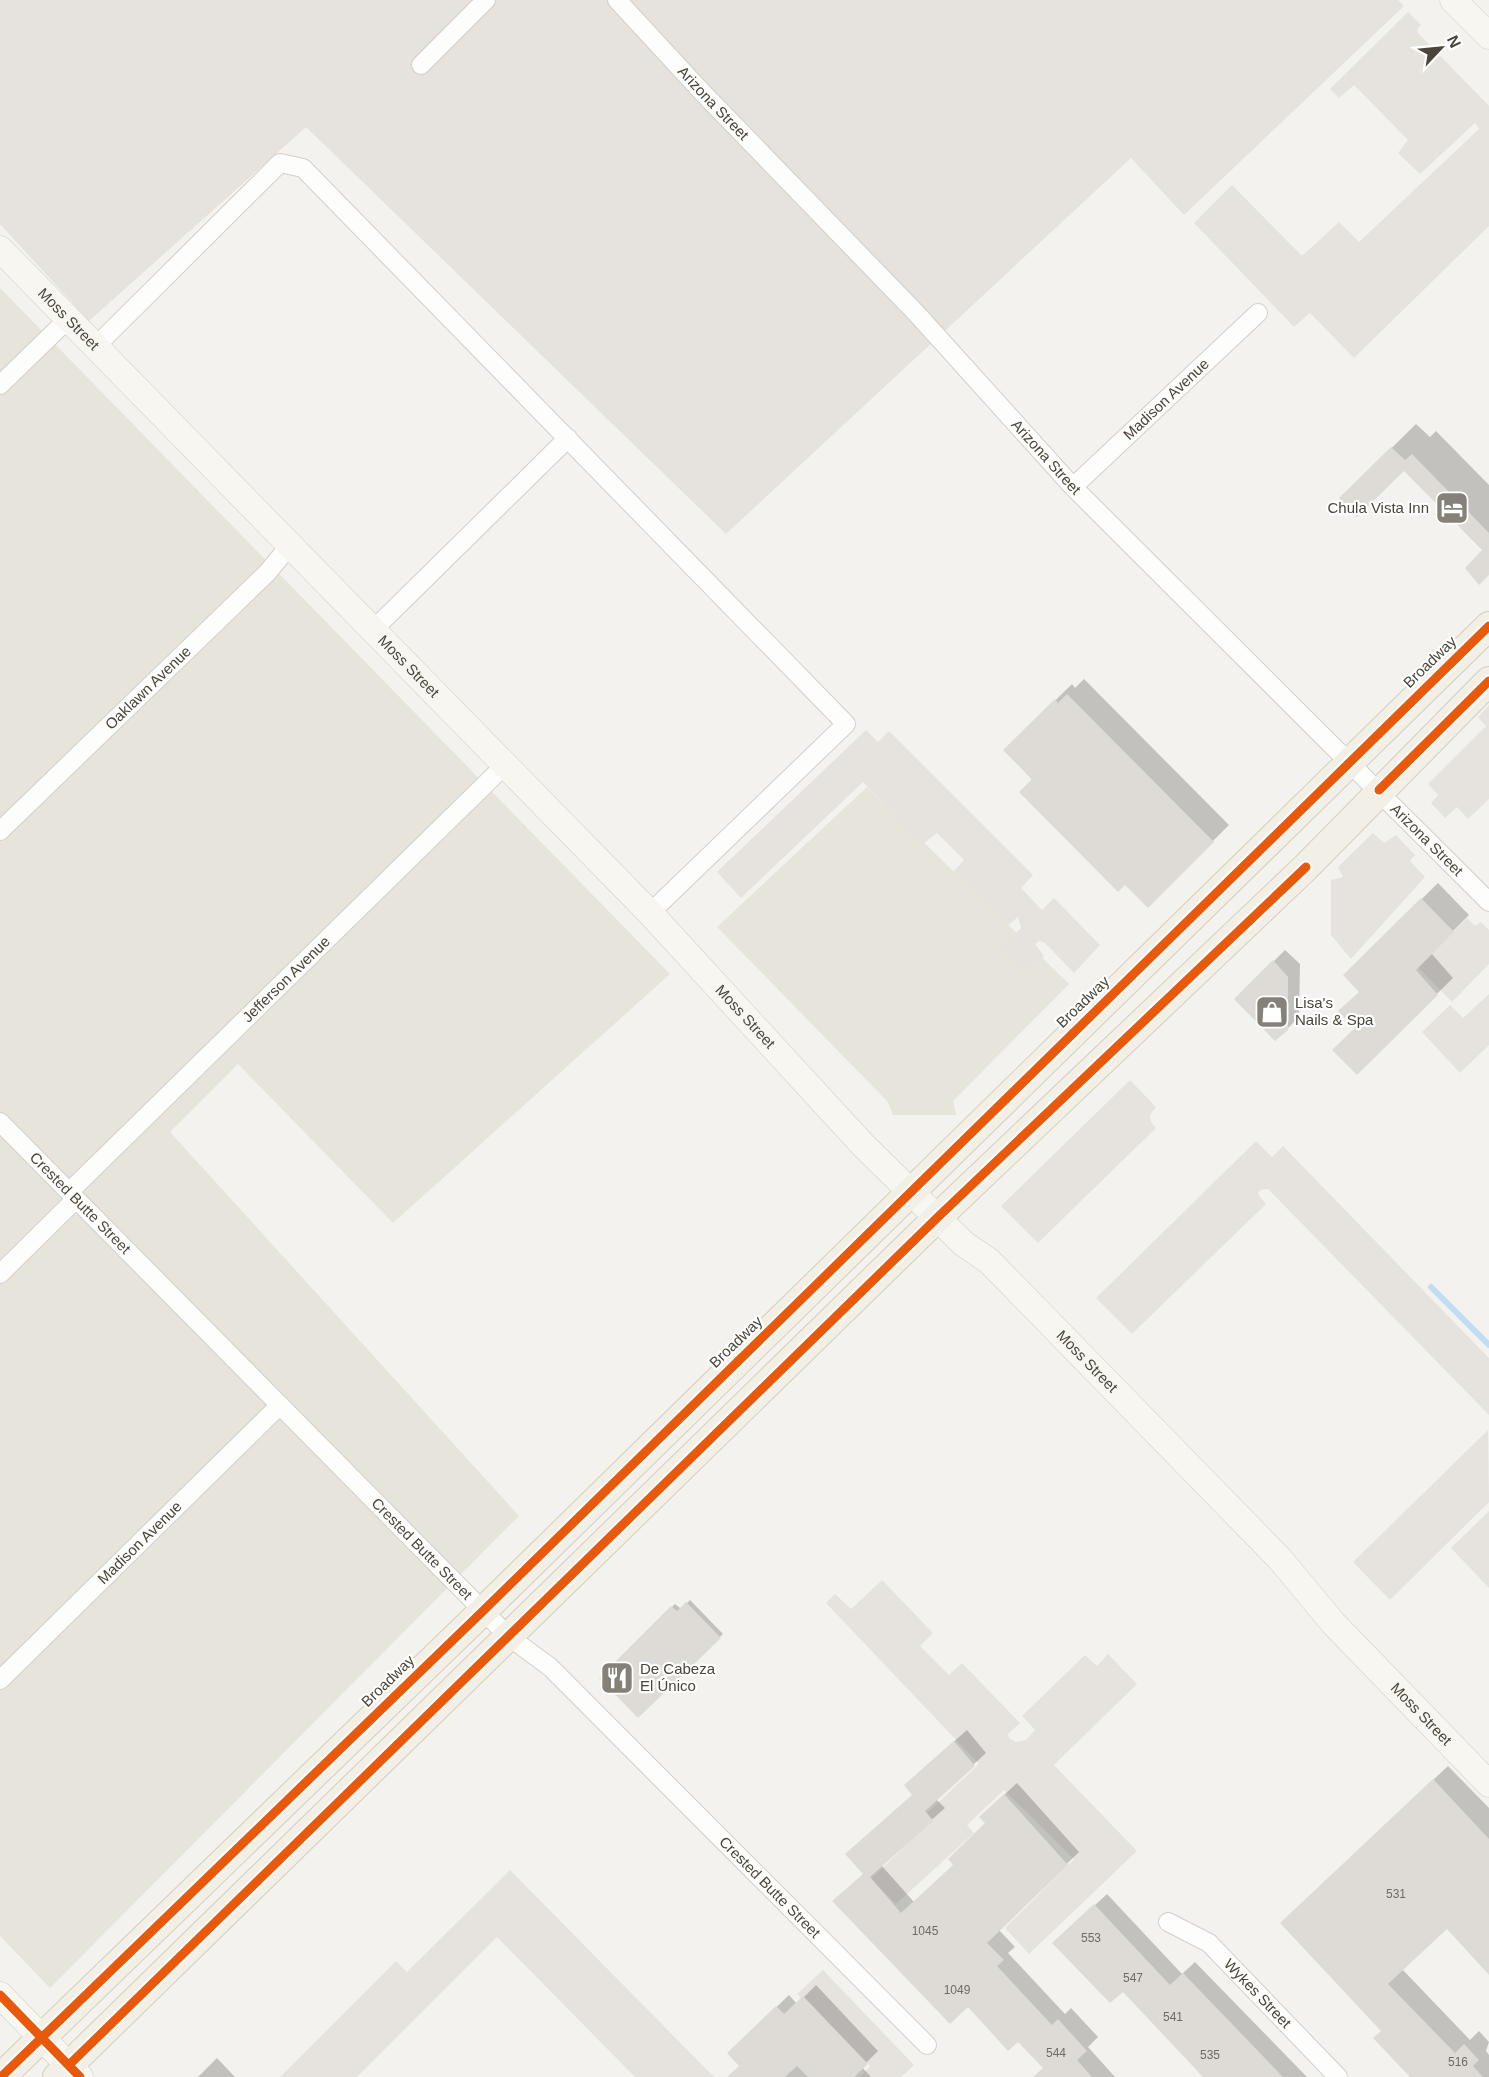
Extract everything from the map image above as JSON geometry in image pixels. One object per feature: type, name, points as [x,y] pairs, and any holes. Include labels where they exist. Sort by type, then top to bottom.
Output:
[{"type":"main road","name":"Broadway","points":[[1,2077],[483,1611],[1489,626]]},
{"type":"main road","points":[[69,2073],[508,1636],[938,1217],[1306,867],[1379,790],[1489,681]]},
{"type":"street","points":[[421,65],[486,0]]},
{"type":"street","name":"Arizona Street","points":[[617,0],[702,92],[917,314],[1073,487],[1489,902]]},
{"type":"street","points":[[1453,0],[1489,36]]},
{"type":"street","points":[[96,346],[280,163],[303,168],[568,438],[846,724],[650,913]]},
{"type":"street","name":"Moss Street","points":[[0,249],[650,913],[776,1052],[911,1191],[964,1244],[988,1261],[1280,1559],[1333,1623],[1489,1784]]},
{"type":"street","name":"Madison Avenue","points":[[1073,487],[1258,313]]},
{"type":"street","points":[[0,385],[69,318]]},
{"type":"street","points":[[374,629],[568,438]]},
{"type":"street","name":"Oaklawn Avenue","points":[[0,831],[267,573],[291,544]]},
{"type":"street","name":"Jefferson Avenue","points":[[0,1274],[73,1196],[504,766]]},
{"type":"street","name":"Crested Butte Street","points":[[0,1122],[508,1636],[550,1667],[927,2045]]},
{"type":"street","name":"Madison Avenue","points":[[0,1680],[279,1405]]},
{"type":"street","name":"Wykes Street","points":[[1168,1922],[1209,1943],[1338,2077]]},
{"type":"street","points":[[0,1995],[42,2037],[69,2073]]},
{"type":"shaded area","points":[[0,0],[1398,0],[1404,6],[1184,215],[1131,158],[726,534],[306,127],[89,321],[0,224]]},
{"type":"shaded area","points":[[1408,12],[1421,25],[1417,29],[1418,33],[1489,106],[1489,226],[1354,358],[1310,313],[1294,327],[1194,223],[1232,185],[1302,256],[1339,222],[1359,242],[1479,129],[1475,123],[1420,174],[1398,153],[1408,140],[1354,85],[1339,98],[1330,89]]},
{"type":"shaded area","points":[[0,288],[670,974],[393,1223],[238,1064],[170,1132],[519,1516],[50,1988],[0,1936]]},
{"type":"shaded area","points":[[1489,705],[1489,799],[1468,819],[1457,807],[1445,818],[1431,803],[1438,795],[1428,784],[1486,726],[1478,717]]},
{"type":"shaded area","points":[[866,730],[878,742],[889,731],[1033,875],[1021,888],[1042,910],[1054,898],[1100,945],[1074,973],[1045,943],[1039,941],[1035,944],[1044,956],[1026,974],[1000,948],[1021,928],[1018,917],[1007,926],[953,872],[964,860],[937,833],[923,844],[863,782],[741,898],[717,872]]},
{"type":"shaded area","points":[[867,787],[1069,984],[953,1101],[956,1115],[893,1115],[888,1102],[717,927]]},
{"type":"shaded area","points":[[1373,833],[1384,843],[1396,835],[1415,855],[1410,861],[1425,877],[1351,959],[1331,935],[1331,880],[1343,877],[1338,867]]},
{"type":"shaded area","points":[[1467,918],[1475,926],[1481,922],[1489,930],[1489,964],[1452,1002],[1418,967]]},
{"type":"shaded area","points":[[1489,994],[1489,1045],[1460,1073],[1422,1032],[1450,1005],[1463,1018]]},
{"type":"shaded area","points":[[1130,1080],[1156,1107],[1150,1115],[1151,1122],[1156,1128],[1038,1243],[1001,1206]]},
{"type":"shaded area","points":[[1256,1141],[1272,1157],[1283,1146],[1489,1358],[1489,1415],[1268,1189],[1260,1190],[1258,1194],[1266,1204],[1132,1334],[1096,1298]]},
{"type":"shaded area","points":[[1488,1430],[1489,1502],[1390,1600],[1353,1562]]},
{"type":"shaded area","points":[[1489,1511],[1489,1588],[1451,1548]]},
{"type":"shaded area","points":[[882,1580],[933,1633],[920,1646],[949,1675],[962,1663],[1020,1723],[1008,1734],[1009,1738],[1016,1742],[1026,1740],[1035,1730],[1022,1716],[1085,1655],[1097,1666],[1108,1654],[1137,1684],[1054,1765],[1137,1851],[1029,1954],[1005,1928],[1074,1859],[1004,1790],[967,1825],[974,1833],[896,1904],[871,1879],[933,1819],[927,1813],[979,1764],[826,1603],[835,1594],[851,1609]]},
{"type":"shaded area","points":[[510,1870],[714,2077],[635,2077],[497,1937],[357,2077],[280,2077],[396,1961],[407,1972]]},
{"type":"shaded area","points":[[823,1970],[914,2065],[901,2077],[860,2077],[870,2066],[797,1994]]},
{"type":"building","name":"Chula Vista Inn","points":[[1391,447],[1405,460],[1412,454],[1489,533],[1489,575],[1479,585],[1465,568],[1482,550],[1404,471],[1357,517],[1339,498]]},
{"type":"building","points":[[1067,694],[1214,842],[1148,908],[1125,885],[1118,892],[1019,792],[1032,779],[1003,750],[1055,699],[1058,703]]},
{"type":"building","points":[[1421,898],[1454,932],[1416,970],[1438,995],[1357,1075],[1332,1050],[1355,1028],[1338,1011],[1359,992],[1343,975]]},
{"type":"building","points":[[1273,960],[1288,977],[1288,1030],[1275,1041],[1234,999]]},
{"type":"building","points":[[686,1602],[721,1638],[638,1718],[599,1678],[671,1606],[677,1611]]},
{"type":"building","points":[[954,1741],[975,1766],[925,1811],[933,1821],[870,1877],[901,1913],[953,1865],[948,1859],[985,1823],[979,1817],[1004,1794],[1068,1865],[987,1943],[1004,1960],[997,1966],[1052,2025],[1058,2019],[1087,2051],[1077,2060],[1092,2077],[1033,2077],[1043,2068],[1018,2042],[1008,2051],[968,2007],[950,2024],[832,1901],[863,1874],[845,1854],[912,1795],[904,1785]]},
{"type":"building","points":[[1433,1779],[1489,1839],[1489,1975],[1447,1929],[1388,1984],[1455,2053],[1464,2044],[1479,2060],[1473,2066],[1483,2077],[1410,2077],[1373,2038],[1381,2031],[1280,1923]]},
{"type":"building","points":[[1094,1904],[1170,1985],[1183,1973],[1283,2077],[1203,2077],[1123,1992],[1110,2003],[1052,1943]]},
{"type":"building","points":[[803,1996],[868,2064],[854,2077],[808,2077],[797,2066],[785,2077],[727,2077],[739,2066],[727,2053],[776,2006],[784,2014]]},
{"type":"waterway","points":[[1431,1287],[1489,1345]]},
{"type":"cycle path","points":[[1,2077],[483,1611],[1489,626]]},
{"type":"cycle path","points":[[1379,790],[1489,681]]},
{"type":"cycle path","points":[[69,2065],[938,1217],[1306,867]]},
{"type":"cycle path","points":[[0,1995],[80,2077]]},
{"type":"place","name":"Chula Vista Inn","points":[[1452,508]]},
{"type":"place","name":"Lisa's Nails & Spa","points":[[1272,1012]]},
{"type":"place","name":"De Cabeza El Único","points":[[617,1678]]}]
